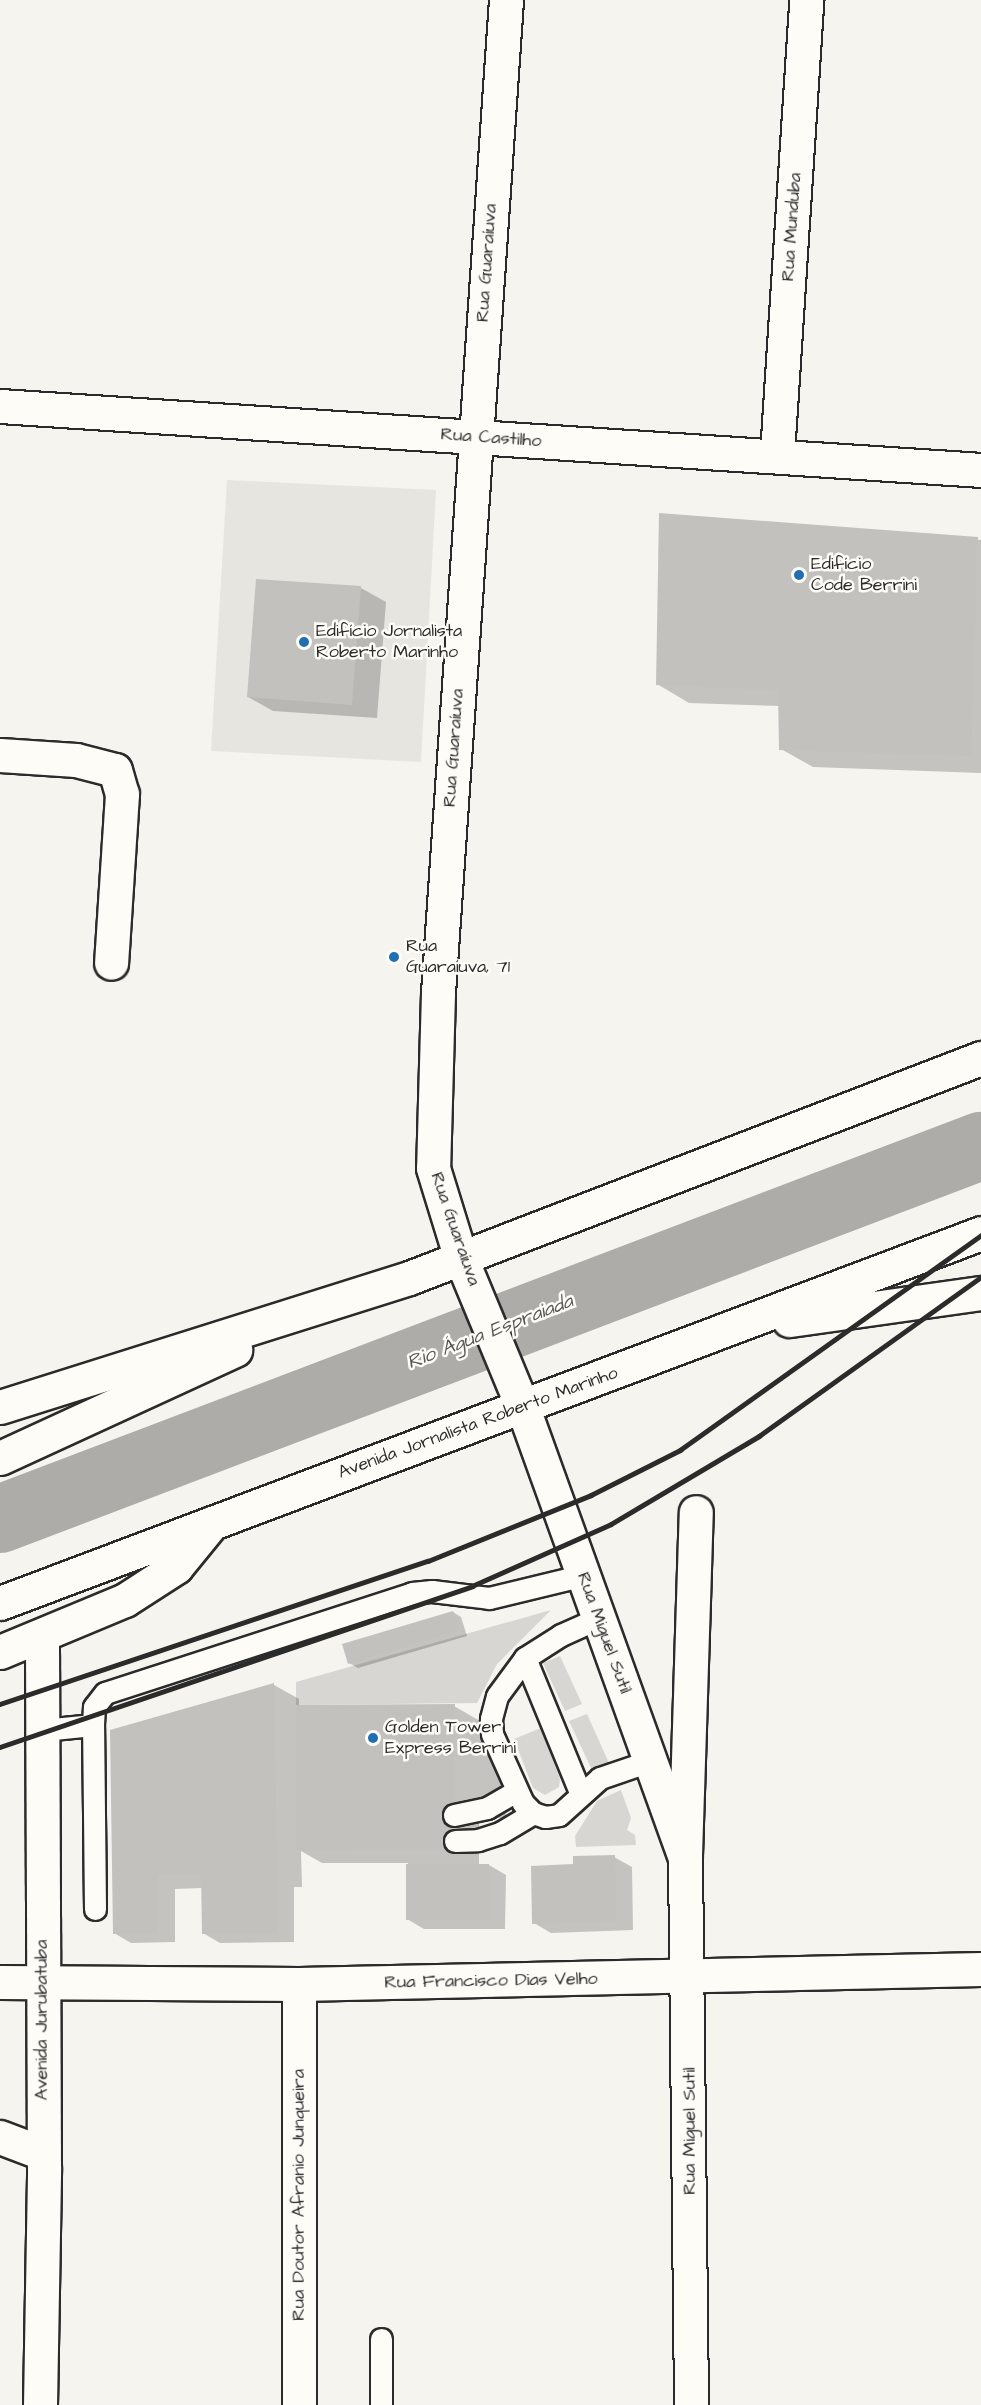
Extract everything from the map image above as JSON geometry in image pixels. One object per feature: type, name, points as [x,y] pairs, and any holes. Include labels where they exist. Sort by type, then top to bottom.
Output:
[{"type":"street","name":"Rua Guaraíuva","points":[[506,0],[475,437],[433,1108],[433,1168],[460,1256],[479,1297],[523,1408]]},
{"type":"street","name":"Rua Munduba","points":[[777,454],[806,0]]},
{"type":"street","name":"Rua Castilho","points":[[0,406],[777,454],[981,470]]},
{"type":"street","points":[[0,755],[76,760],[116,770],[122,795],[111,963]]},
{"type":"street","points":[[0,1458],[341,1302],[981,1058]]},
{"type":"street","name":"Avenida Jornalista Roberto Marinho","points":[[0,1603],[214,1521],[523,1408],[981,1233]]},
{"type":"street","points":[[731,1328],[981,1293]]},
{"type":"street","points":[[0,1407],[89,1376],[341,1302]]},
{"type":"street","name":"Rua Miguel Sutil","points":[[523,1408],[685,1857]]},
{"type":"street","name":"Rua Miguel Sutil","points":[[691,2405],[689,1978],[685,1857],[696,1512]]},
{"type":"street","points":[[0,1652],[125,1600],[176,1567],[214,1521]]},
{"type":"street","name":"Avenida Jurubatuba","points":[[40,2405],[42,1636]]},
{"type":"street","name":"Rua Francisco Dias Velho","points":[[0,1982],[299,1984],[689,1978],[981,1969]]},
{"type":"street","name":"Rua Doutor Afranio Junqueira","points":[[299,1984],[300,2405]]},
{"type":"street","points":[[0,2137],[42,2153]]},
{"type":"lane","points":[[95,1909],[93,1725],[94,1707],[105,1693],[412,1593],[432,1591],[489,1598],[584,1575]]},
{"type":"lane","points":[[533,1813],[516,1791],[492,1734],[491,1719],[497,1696],[525,1658],[561,1635],[599,1618]]},
{"type":"lane","points":[[525,1658],[580,1792]]},
{"type":"lane","points":[[43,1730],[93,1725]]},
{"type":"lane","points":[[455,1841],[478,1840],[500,1833],[533,1813],[559,1815],[580,1792],[600,1778],[650,1761]]},
{"type":"lane","points":[[454,1815],[488,1808],[516,1791]]},
{"type":"lane","points":[[381,2339],[381,2405]]},
{"type":"shaded area","points":[[227,480],[436,490],[421,762],[211,751]]},
{"type":"shaded area","points":[[551,1610],[497,1664],[477,1703],[296,1705],[296,1682]]},
{"type":"shaded area","points":[[560,1656],[582,1704],[565,1711],[543,1663]]},
{"type":"shaded area","points":[[587,1714],[609,1763],[592,1770],[569,1721]]},
{"type":"shaded area","points":[[541,1728],[560,1779],[559,1787],[545,1795],[533,1788],[514,1739]]},
{"type":"shaded area","points":[[621,1790],[631,1818],[627,1830],[635,1835],[636,1845],[576,1847],[575,1836],[597,1801]]},
{"type":"building","points":[[659,513],[978,537],[971,756],[779,750],[778,690],[656,685]]},
{"type":"building","name":"Edifício Jornalista Roberto Marinho","points":[[256,579],[361,586],[352,705],[247,697]]},
{"type":"building","points":[[453,1611],[459,1631],[348,1664],[342,1644]]},
{"type":"building","points":[[274,1683],[278,1933],[202,1934],[201,1874],[158,1875],[158,1933],[113,1934],[110,1730]]},
{"type":"building","points":[[455,1704],[455,1849],[296,1850],[296,1705]]},
{"type":"building","points":[[615,1855],[616,1921],[532,1924],[531,1866],[573,1864],[573,1856]]},
{"type":"building","points":[[406,1864],[489,1864],[489,1920],[406,1920]]},
{"type":"waterway","name":"Rio Água Espraiada","points":[[0,1519],[981,1146]]},
{"type":"railway","points":[[0,1704],[428,1561],[591,1495],[680,1450],[981,1235]]},
{"type":"railway","points":[[0,1747],[472,1586],[611,1524],[759,1436],[981,1277]]},
{"type":"place","name":"Edifício Code Berrini","points":[[799,575]]},
{"type":"place","name":"Edifício Jornalista Roberto Marinho","points":[[304,642]]},
{"type":"place","name":"Rua Guaraiuva, 71","points":[[394,957]]},
{"type":"place","name":"Golden Tower Express Berrini","points":[[373,1738]]}]
